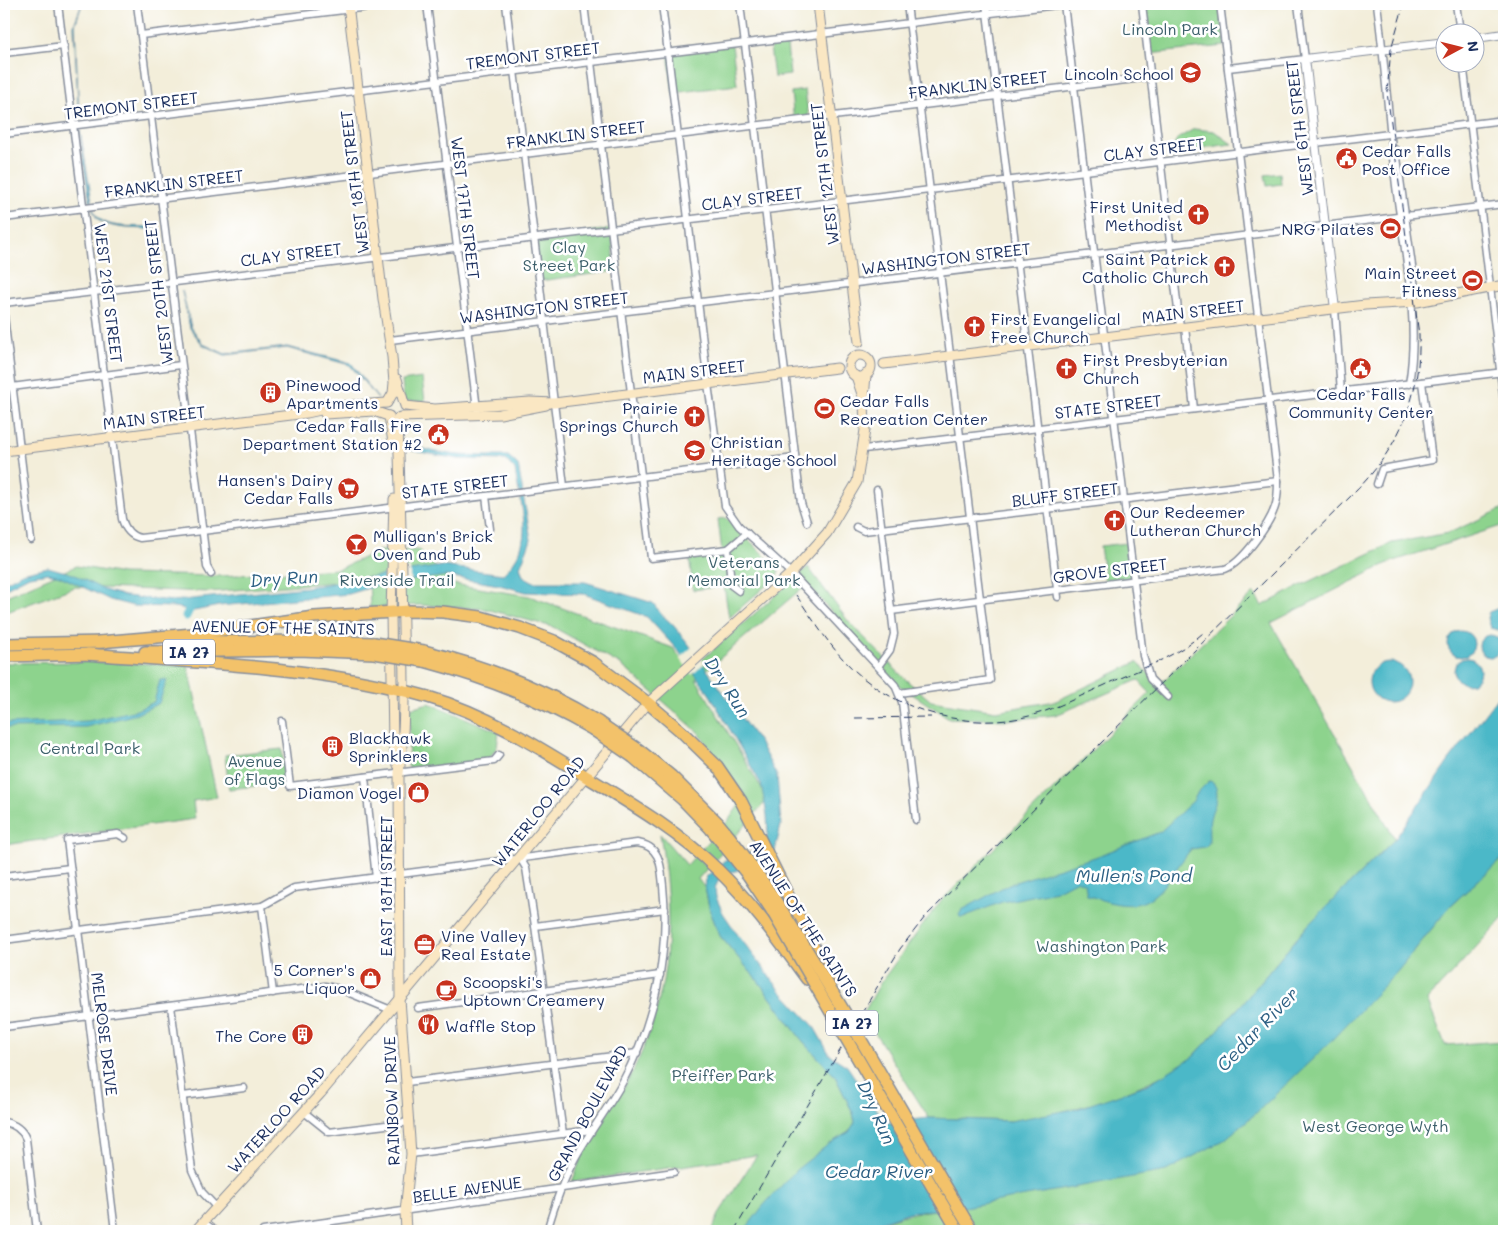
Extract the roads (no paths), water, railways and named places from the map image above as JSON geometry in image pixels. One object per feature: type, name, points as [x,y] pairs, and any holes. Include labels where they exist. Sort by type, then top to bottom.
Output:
[{"type":"highway","points":[[99,642],[193,634],[314,617],[403,612],[443,612],[502,622],[554,641],[594,663],[648,702],[699,747],[717,766],[741,801],[851,1022]]},
{"type":"highway","name":"AVENUE OF THE SAINTS","points":[[4,644],[320,640],[424,656],[509,687],[595,725],[636,753],[682,799],[715,826],[768,888],[851,1022],[972,1231]]},
{"type":"highway","name":"AVENUE OF THE SAINTS","points":[[4,656],[374,648]]},
{"type":"highway","points":[[88,654],[250,665],[361,682],[442,702],[479,716],[534,744],[639,808],[694,848],[761,917],[818,993]]},
{"type":"highway","name":"AVENUE OF THE SAINTS","points":[[715,826],[760,894],[958,1231]]},
{"type":"main road","name":"WEST 12TH STREET","points":[[818,4],[859,342],[867,359]]},
{"type":"main road","name":"WEST 18TH STREET","points":[[349,6],[378,257],[392,357],[394,383],[393,393],[388,401]]},
{"type":"main road","name":"MAIN STREET","points":[[837,368],[855,375],[868,373],[884,364],[1258,318],[1414,302],[1504,285]]},
{"type":"main road","name":"WEST 12TH STREET","points":[[852,359],[859,342]]},
{"type":"main road","name":"WEST 18TH STREET","points":[[392,357],[404,405]]},
{"type":"main road","name":"MAIN STREET","points":[[307,413],[374,411],[394,417],[477,411],[530,410],[554,403],[837,368],[852,359],[867,359],[884,364]]},
{"type":"main road","name":"WATERLOO ROAD","points":[[195,1231],[304,1112],[520,858],[648,702],[791,573],[822,540],[840,515],[857,482],[864,449],[866,410],[855,375],[850,368],[852,359]]},
{"type":"main road","name":"WATERLOO ROAD","points":[[864,400],[868,373],[867,359]]},
{"type":"main road","points":[[396,398],[404,405],[404,412],[394,417],[385,409],[388,401],[396,398]]},
{"type":"main road","name":"MAIN STREET","points":[[4,451],[388,401]]},
{"type":"main road","name":"MAIN STREET","points":[[404,405],[477,411]]},
{"type":"main road","name":"EAST 18TH STREET","points":[[394,417],[396,507],[402,560],[403,591],[403,747],[399,773],[400,999]]},
{"type":"main road","name":"EAST 18TH STREET","points":[[396,507],[391,559],[391,613],[393,746],[399,773]]},
{"type":"main road","name":"RAINBOW DRIVE","points":[[400,999],[411,1154],[405,1212],[406,1231]]},
{"type":"street","name":"WEST 21ST STREET","points":[[58,4],[74,126],[90,208],[95,292],[124,525]]},
{"type":"street","name":"WEST 20TH STREET","points":[[137,4],[188,428],[207,567],[211,574]]},
{"type":"street","points":[[141,35],[349,6],[393,4]]},
{"type":"street","name":"WEST 17TH STREET","points":[[427,4],[477,411]]},
{"type":"street","points":[[506,4],[564,486]]},
{"type":"street","points":[[584,4],[651,558],[728,550],[746,533]]},
{"type":"street","points":[[662,4],[718,468],[725,506],[731,517],[746,533],[791,573],[879,665],[899,693],[916,820]]},
{"type":"street","points":[[740,4],[795,458],[802,510],[807,522]]},
{"type":"street","points":[[899,693],[990,680],[907,4]]},
{"type":"street","points":[[986,4],[1026,346],[1058,594]]},
{"type":"street","points":[[1064,4],[1103,337],[1145,667],[1152,683],[1168,697]]},
{"type":"street","name":"TREMONT STREET","points":[[4,134],[1064,4]]},
{"type":"street","points":[[1142,4],[1170,245],[1194,410]]},
{"type":"street","name":"GROVE STREET","points":[[892,611],[980,600],[1058,594],[1134,581],[1225,569],[1237,563],[1274,510],[1278,481],[1220,4]]},
{"type":"street","name":"WEST 6TH STREET","points":[[1298,4],[1335,309]]},
{"type":"street","points":[[1377,4],[1414,302],[1413,352],[1409,384]]},
{"type":"street","points":[[1456,4],[1459,22]]},
{"type":"street","points":[[1486,37],[1504,34]]},
{"type":"street","points":[[1228,68],[1436,43]]},
{"type":"street","points":[[4,53],[64,46]]},
{"type":"street","points":[[1464,72],[1502,373],[1504,403]]},
{"type":"street","name":"FRANKLIN STREET","points":[[4,218],[1151,77]]},
{"type":"street","name":"CLAY STREET","points":[[4,303],[1504,120]]},
{"type":"street","name":"WASHINGTON STREET","points":[[390,340],[1504,204]]},
{"type":"street","points":[[1335,309],[1341,392]]},
{"type":"street","points":[[4,316],[31,540]]},
{"type":"street","points":[[4,388],[181,365]]},
{"type":"street","name":"STATE STREET","points":[[864,449],[1502,373]]},
{"type":"street","points":[[1377,484],[1382,469],[1432,460],[1422,382]]},
{"type":"street","name":"STATE STREET","points":[[124,525],[128,532],[140,538],[795,458]]},
{"type":"street","name":"BLUFF STREET","points":[[856,527],[864,531],[970,520],[1278,481]]},
{"type":"street","points":[[877,490],[894,634],[890,650],[879,665]]},
{"type":"street","points":[[486,496],[490,529]]},
{"type":"street","points":[[728,550],[732,585],[739,591]]},
{"type":"street","points":[[282,721],[290,786],[494,761],[499,755]]},
{"type":"street","points":[[365,777],[376,878]]},
{"type":"street","name":"MELROSE DRIVE","points":[[115,1231],[67,840],[118,834],[126,838]]},
{"type":"street","name":"GRAND BOULEVARD","points":[[520,858],[647,844],[656,852],[661,864],[665,909],[660,975],[649,1019],[637,1052],[621,1085],[591,1130],[573,1162],[561,1189],[547,1231]]},
{"type":"street","points":[[4,940],[262,906],[294,888],[520,858],[526,868],[563,1134]]},
{"type":"street","points":[[4,876],[70,868]]},
{"type":"street","points":[[262,906],[273,993]]},
{"type":"street","points":[[535,926],[665,909]]},
{"type":"street","points":[[418,1008],[660,975]]},
{"type":"street","points":[[4,1027],[332,987],[391,1010]]},
{"type":"street","points":[[171,1006],[194,1177],[204,1196],[217,1208]]},
{"type":"street","points":[[407,1082],[637,1052]]},
{"type":"street","points":[[183,1096],[244,1088]]},
{"type":"street","points":[[304,1112],[329,1132],[410,1122]]},
{"type":"street","points":[[4,1122],[14,1125],[26,1139],[37,1231]]},
{"type":"street","points":[[411,1154],[591,1130]]},
{"type":"street","name":"BELLE AVENUE","points":[[263,1231],[292,1229],[674,1172]]},
{"type":"street","points":[[203,1222],[215,1231]]},
{"type":"water","points":[[82,4],[75,25],[79,120],[74,25]]},
{"type":"water","points":[[80,131],[94,210],[86,179]]},
{"type":"water","points":[[95,214],[108,224],[158,230],[114,226],[107,224],[100,221]]},
{"type":"water","points":[[182,291],[191,327],[203,344],[225,354],[287,347],[351,363],[378,399],[350,365],[287,348],[225,355],[203,345],[190,328]]},
{"type":"water","name":"Cedar River","points":[[408,444],[446,454],[508,456],[518,465],[531,540],[520,567],[523,576],[534,582],[585,582],[653,603],[687,642],[759,742],[777,776],[781,825],[775,851],[760,863],[732,872],[719,879],[715,888],[716,897],[723,913],[738,935],[780,990],[813,1025],[830,1055],[847,1066],[885,1123],[929,1118],[1010,1121],[1080,1108],[1148,1084],[1193,1057],[1243,1003],[1309,924],[1395,839],[1448,762],[1504,689],[1504,857],[1450,906],[1397,972],[1323,1049],[1255,1114],[1224,1140],[1166,1171],[964,1207],[910,1212],[883,1221],[866,1231],[744,1231],[763,1206],[796,1170],[829,1144],[849,1132],[855,1122],[853,1113],[835,1076],[801,1039],[759,982],[720,936],[710,911],[705,888],[706,877],[725,860],[757,851],[768,834],[767,815],[761,784],[710,695],[680,653],[647,617],[584,594],[526,592],[499,585],[447,576],[382,584],[349,594],[219,606],[194,611],[175,607],[133,606],[110,600],[60,576],[48,573],[29,576],[4,589],[4,583],[22,573],[48,567],[73,574],[104,590],[125,596],[173,601],[308,587],[442,566],[503,574],[514,562],[523,538],[523,512],[515,470],[506,460],[458,459],[409,450]]},
{"type":"water","points":[[1499,608],[1504,610],[1504,628],[1498,630],[1490,628],[1487,618],[1489,612]]},
{"type":"water","points":[[1461,631],[1470,635],[1474,644],[1470,653],[1461,657],[1452,653],[1448,644],[1452,635]]},
{"type":"water","points":[[1490,635],[1498,638],[1501,646],[1498,654],[1490,657],[1482,654],[1479,646],[1482,638]]},
{"type":"water","points":[[1467,658],[1476,662],[1480,671],[1476,680],[1467,684],[1458,680],[1454,671],[1458,662]]},
{"type":"water","points":[[1393,662],[1400,665],[1406,671],[1409,682],[1408,690],[1400,699],[1393,702],[1385,702],[1378,699],[1370,690],[1369,678],[1372,671],[1381,663]]},
{"type":"water","points":[[160,680],[167,680],[159,703],[137,714],[86,727],[4,728],[4,724],[88,721],[137,710],[154,702]]},
{"type":"water","name":"Mullen's Pond","points":[[1209,781],[1213,782],[1216,787],[1217,796],[1209,822],[1209,843],[1205,847],[1191,849],[1169,879],[1150,899],[1125,905],[1108,902],[1087,895],[1085,884],[1077,880],[1056,891],[1002,902],[961,918],[959,915],[962,910],[1009,884],[1095,857],[1160,832],[1193,801],[1198,792]]},
{"type":"waterway","name":"Dry Run","points":[[186,616],[191,606],[197,604]]},
{"type":"railway","points":[[734,1231],[886,972],[900,949],[925,917],[1356,491],[1384,457],[1395,439],[1411,400],[1419,358],[1419,335],[1387,92],[1391,49],[1404,4]]},
{"type":"railway","points":[[796,595],[838,653],[872,685],[893,698],[915,708],[962,720],[1010,720],[1042,712],[1069,702],[1168,657],[1203,633]]},
{"type":"railway","points":[[855,718],[931,717]]},
{"type":"place","name":"Lincoln School","points":[[1190,73]]},
{"type":"place","name":"Cedar Falls Post Office","points":[[1346,159]]},
{"type":"place","name":"First United Methodist","points":[[1199,215]]},
{"type":"place","name":"NRG Pilates","points":[[1390,228]]},
{"type":"place","name":"Saint Patrick Catholic Church","points":[[1224,267]]},
{"type":"place","name":"Main Street Fitness","points":[[1473,281]]},
{"type":"place","name":"First Evangelical Free Church","points":[[975,327]]},
{"type":"place","name":"First Presbyterian Church","points":[[1067,368]]},
{"type":"place","name":"Cedar Falls Community Center","points":[[1361,369]]},
{"type":"place","name":"Pinewood Apartments","points":[[270,393]]},
{"type":"place","name":"Cedar Falls Recreation Center","points":[[824,409]]},
{"type":"place","name":"Prairie Springs Church","points":[[694,416]]},
{"type":"place","name":"Cedar Falls Fire Department Station #2","points":[[438,434]]},
{"type":"place","name":"Christian Heritage School","points":[[695,450]]},
{"type":"place","name":"Hansen's Dairy Cedar Falls","points":[[349,488]]},
{"type":"place","name":"Our Redeemer Lutheran Church","points":[[1114,520]]},
{"type":"place","name":"Mulligan's Brick Oven and Pub","points":[[357,544]]},
{"type":"place","name":"Blackhawk Sprinklers","points":[[333,746]]},
{"type":"place","name":"Diamon Vogel","points":[[418,792]]},
{"type":"place","name":"Vine Valley Real Estate","points":[[425,944]]},
{"type":"place","name":"5 Corner's Liquor","points":[[371,978]]},
{"type":"place","name":"Scoopski's Uptown Creamery","points":[[447,990]]},
{"type":"place","name":"Waffle Stop","points":[[429,1025]]},
{"type":"place","name":"The Core","points":[[303,1035]]},
{"type":"park label","name":"Lincoln Park","points":[[1170,28]]},
{"type":"park label","name":"Clay Street Park","points":[[569,255]]},
{"type":"park label","name":"Veterans Memorial Park","points":[[744,570]]},
{"type":"park label","name":"Riverside Trail","points":[[397,579]]},
{"type":"park label","name":"Central Park","points":[[90,747]]},
{"type":"park label","name":"Avenue of Flags","points":[[255,769]]},
{"type":"park label","name":"Washington Park","points":[[1101,945]]},
{"type":"park label","name":"Pfeiffer Park","points":[[723,1074]]},
{"type":"park label","name":"West George Wyth","points":[[1375,1125]]}]
